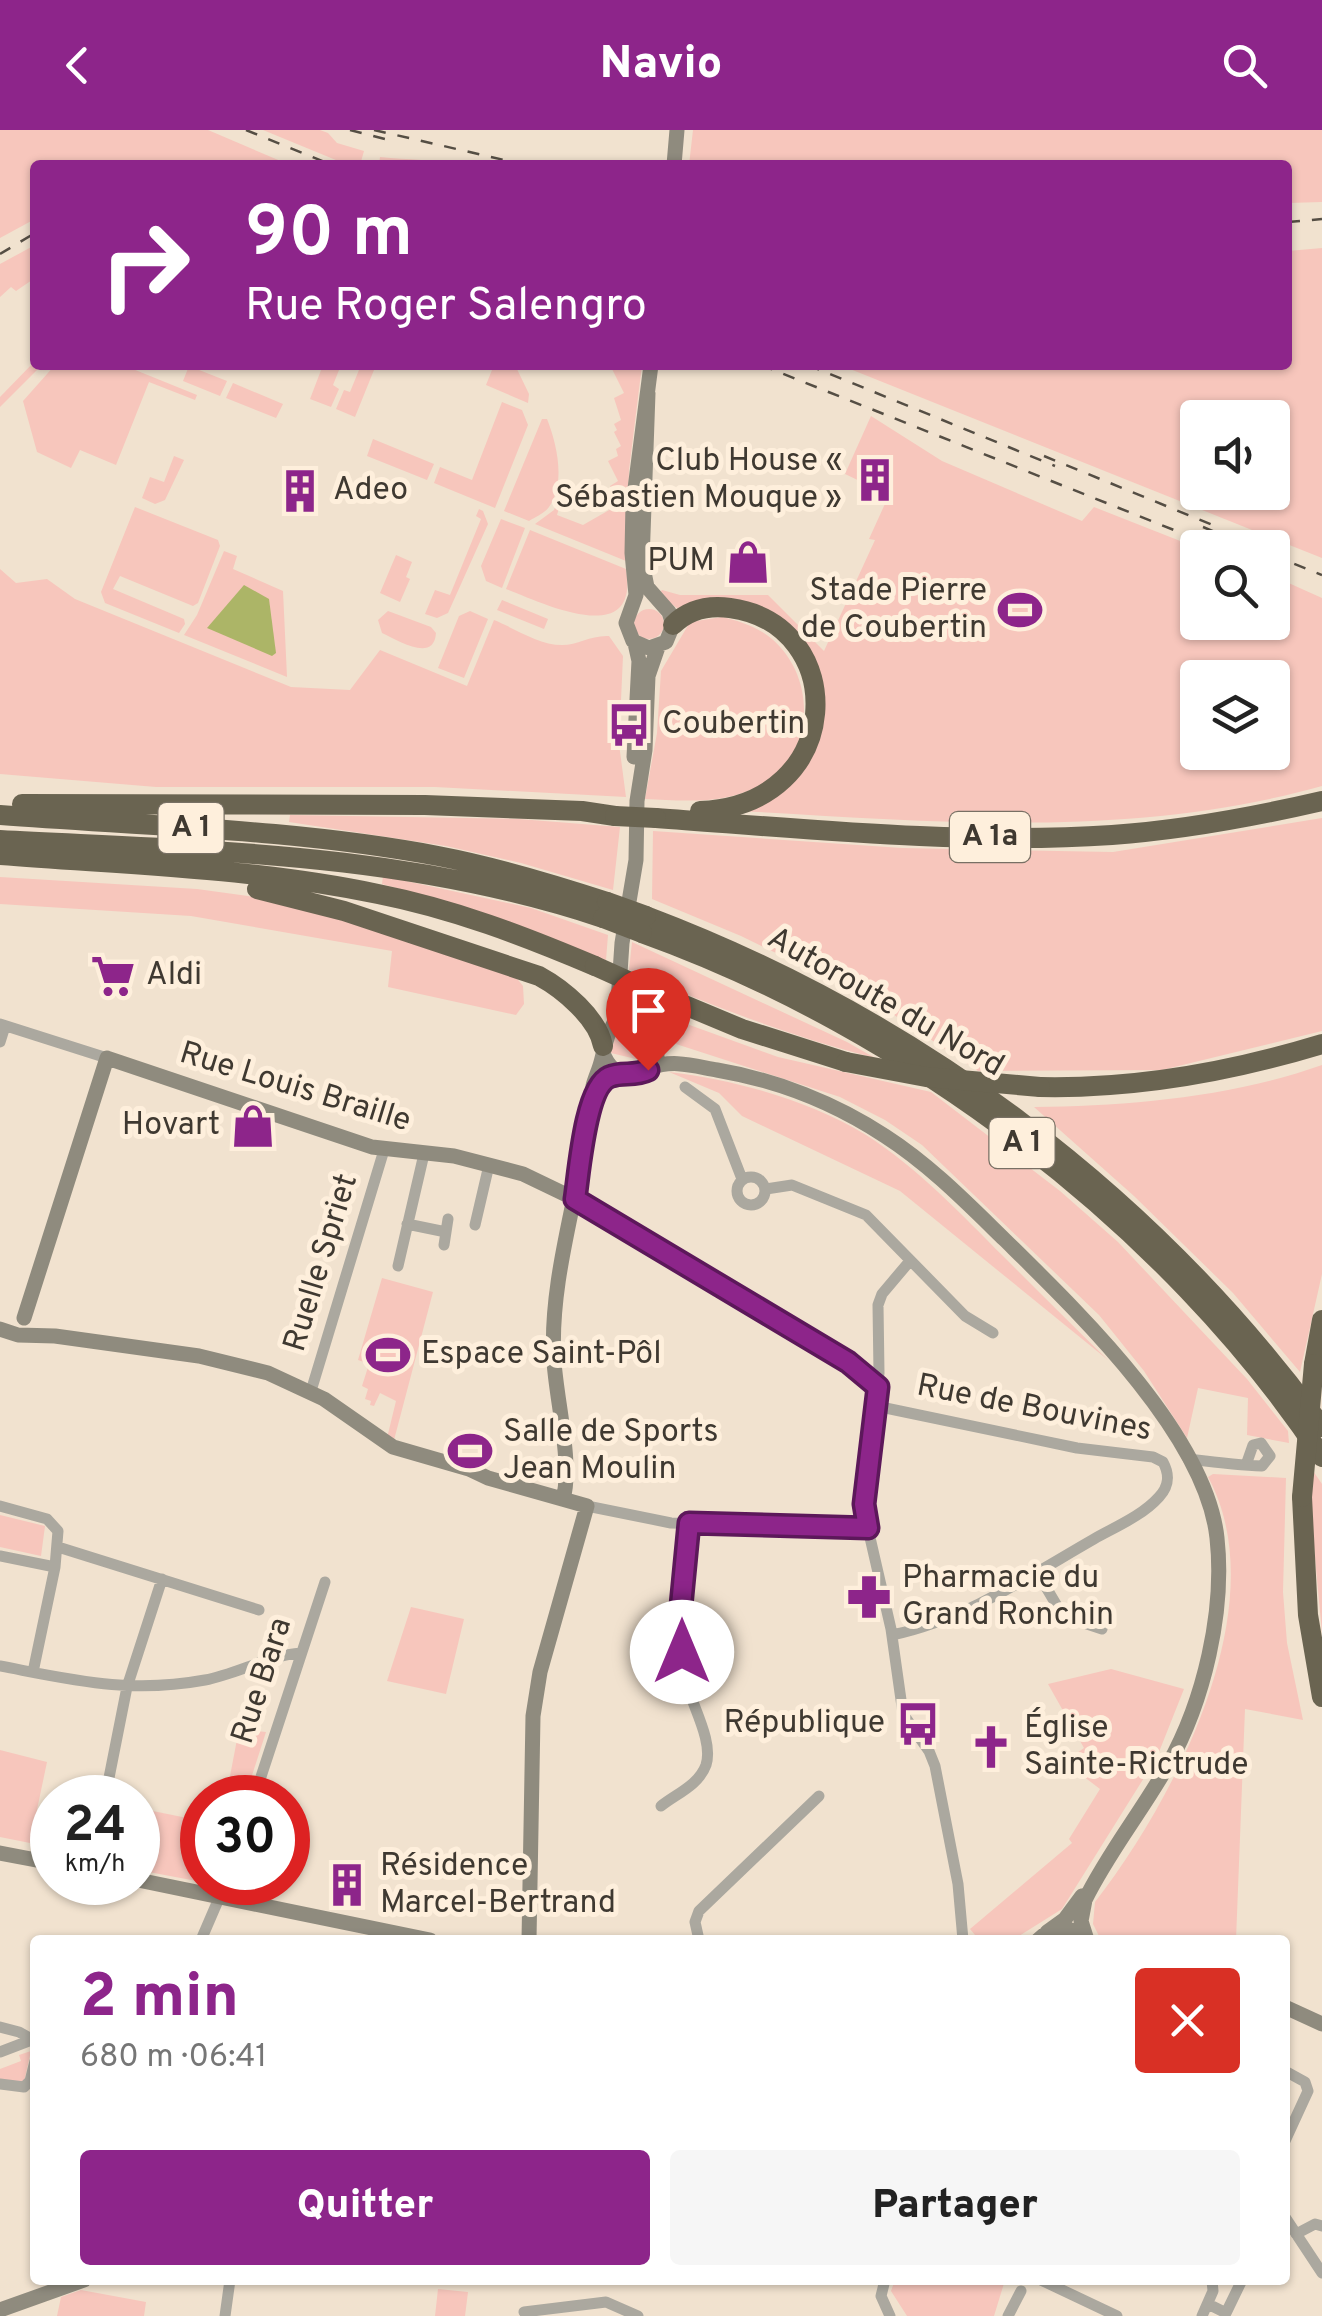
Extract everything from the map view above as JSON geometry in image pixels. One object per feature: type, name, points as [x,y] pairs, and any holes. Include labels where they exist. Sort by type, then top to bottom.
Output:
[{"type":"highway","points":[[650,810],[718,810],[764,796],[798,765],[815,723],[814,692],[808,672],[794,645],[774,626],[746,612],[717,607],[693,611],[673,625]]},
{"type":"highway","name":"A 1a","points":[[0,804],[650,810],[949,836],[1076,836],[1200,825],[1322,801]]},
{"type":"highway","name":"Autoroute du Nord","points":[[0,815],[258,832],[381,847],[492,868],[644,924],[728,949],[831,1000],[929,1057],[1023,1122],[1097,1182],[1194,1274],[1270,1360],[1322,1427]]},
{"type":"highway","name":"Autoroute du Nord","points":[[0,840],[274,855],[390,866],[605,910]]},
{"type":"highway","points":[[0,854],[284,880],[374,893],[482,922],[742,1029],[846,1062],[942,1079],[1040,1087],[1098,1086],[1193,1076],[1322,1044]]},
{"type":"highway","points":[[82,862],[281,894],[531,973],[553,985],[593,1023],[606,1042]]},
{"type":"highway","name":"Autoroute du Nord","points":[[644,924],[854,1032],[951,1091],[1028,1147],[1100,1207],[1195,1300],[1290,1412],[1322,1457]]},
{"type":"highway","points":[[1322,1320],[1314,1364],[1302,1497],[1308,1615],[1322,1697]]},
{"type":"street","points":[[674,160],[677,130]]},
{"type":"street","points":[[650,370],[633,504],[636,595],[626,627],[636,644],[639,660],[634,773],[650,810]]},
{"type":"street","points":[[636,644],[658,647],[668,640],[673,625],[670,612],[647,587],[642,562],[648,392]]},
{"type":"street","points":[[633,608],[645,602],[658,603]]},
{"type":"street","points":[[563,1499],[566,1474],[554,1334],[594,1082],[616,1017],[636,860],[650,810],[645,750],[648,676],[658,647]]},
{"type":"street","points":[[619,981],[624,1001],[657,1041],[674,1054],[794,1090],[851,1116],[927,1166],[1109,1346],[1156,1408],[1188,1459],[1210,1505],[1218,1540],[1216,1599],[1194,1702],[1175,1751],[1094,1882],[1069,1915],[1043,1935]]},
{"type":"street","points":[[621,1074],[609,1066],[606,1042],[623,1022],[640,1022]]},
{"type":"street","points":[[0,1042],[2,1025]]},
{"type":"street","name":"Rue Louis Braille","points":[[2,1025],[278,1118],[384,1150],[454,1156],[489,1165],[531,1177],[575,1199]]},
{"type":"street","points":[[650,1068],[657,1057],[657,1041]]},
{"type":"street","points":[[2,1331],[24,1318],[107,1058]]},
{"type":"street","points":[[592,1100],[603,1081],[621,1074],[638,1075],[672,1062],[728,1072]]},
{"type":"street","points":[[685,1088],[715,1109],[742,1179],[737,1193],[746,1204],[759,1203],[766,1189]]},
{"type":"street","name":"Ruelle Spriet","points":[[312,1392],[384,1150]]},
{"type":"street","points":[[398,1266],[424,1154]]},
{"type":"street","points":[[475,1225],[489,1165]]},
{"type":"street","points":[[742,1179],[756,1177],[766,1189]]},
{"type":"street","points":[[766,1189],[792,1184],[866,1215],[965,1316],[993,1333]]},
{"type":"street","name":"Rue de Bouvines","points":[[575,1199],[848,1362],[878,1387]]},
{"type":"street","points":[[407,1224],[445,1239],[448,1218]]},
{"type":"street","points":[[910,1262],[882,1294],[878,1305],[878,1387],[864,1504],[892,1635],[903,1714],[931,1754],[958,1884],[962,1935]]},
{"type":"street","points":[[24,1318],[29,1330],[55,1336]]},
{"type":"street","points":[[2,1331],[212,1358],[280,1377],[312,1392],[393,1447],[488,1478],[646,1520],[868,1528]]},
{"type":"street","name":"Rue de Bouvines","points":[[876,1406],[1077,1448],[1154,1458],[1165,1466],[1168,1480],[1161,1494],[1145,1508],[1037,1572]]},
{"type":"street","name":"Rue de Bouvines","points":[[1188,1459],[1246,1465]]},
{"type":"street","points":[[0,1506],[50,1520],[58,1540],[33,1672]]},
{"type":"street","points":[[529,1935],[534,1708],[540,1672],[587,1506]]},
{"type":"street","points":[[661,1806],[701,1775],[708,1754],[707,1740],[689,1696],[682,1652],[680,1616],[689,1523]]},
{"type":"street","points":[[58,1540],[259,1610]]},
{"type":"street","points":[[0,1556],[55,1567]]},
{"type":"street","points":[[892,1635],[983,1601],[1037,1572],[1063,1616],[1102,1628]]},
{"type":"street","points":[[110,1775],[127,1687],[162,1579]]},
{"type":"street","name":"Rue Bara","points":[[261,1775],[325,1582]]},
{"type":"street","points":[[0,1666],[127,1687],[207,1679],[301,1652]]},
{"type":"street","points":[[697,1935],[699,1912],[818,1796]]},
{"type":"street","points":[[0,1853],[30,1859]]},
{"type":"street","points":[[1086,1935],[1080,1914],[1094,1882]]},
{"type":"street","points":[[203,1935],[216,1905]]},
{"type":"street","points":[[285,1905],[409,1935]]},
{"type":"street","points":[[1047,1935],[1068,1929],[1078,1935]]},
{"type":"street","points":[[1290,2009],[1322,2024]]},
{"type":"street","points":[[0,2028],[30,2038]]},
{"type":"street","points":[[0,2052],[30,2041]]},
{"type":"street","points":[[1290,2073],[1302,2079],[1308,2091],[1290,2130]]},
{"type":"street","points":[[0,2084],[24,2087],[30,2080]]},
{"type":"street","points":[[1296,2234],[1315,2224],[1322,2226]]},
{"type":"street","points":[[1290,2225],[1321,2269]]},
{"type":"street","points":[[0,2310],[67,2285]]},
{"type":"street","points":[[225,2316],[229,2285]]},
{"type":"street","points":[[884,2285],[881,2296],[890,2316]]},
{"type":"street","points":[[1050,2285],[1103,2313],[1117,2316]]},
{"type":"street","points":[[1213,2285],[1205,2310],[1226,2313],[1240,2285]]},
{"type":"street","points":[[1008,2316],[1021,2291]]},
{"type":"street","points":[[524,2312],[598,2302],[638,2316]]},
{"type":"shaded area","points":[[0,130],[208,130],[278,160],[30,160],[30,222],[0,238]]},
{"type":"shaded area","points":[[263,130],[320,130],[337,143],[364,151],[361,160],[336,160]]},
{"type":"shaded area","points":[[693,130],[1322,130],[1322,202],[1292,203],[1292,160],[690,160]]},
{"type":"shaded area","points":[[30,248],[30,281],[16,291],[11,287],[0,297],[0,264]]},
{"type":"shaded area","points":[[1322,248],[1322,558],[1290,545],[1290,530],[1252,530],[1202,510],[1290,510],[1290,400],[1180,400],[1180,501],[852,370],[1292,370],[1292,251]]},
{"type":"shaded area","points":[[30,366],[30,370],[37,370],[0,407],[0,397]]},
{"type":"shaded area","points":[[51,370],[135,370],[197,395],[195,400],[149,382],[116,465],[80,450],[71,468],[37,452],[23,401]]},
{"type":"shaded area","points":[[187,370],[199,370],[227,381],[220,396],[183,381]]},
{"type":"shaded area","points":[[321,370],[339,370],[333,385],[339,389],[331,407],[310,399]]},
{"type":"shaded area","points":[[359,370],[374,370],[355,417],[336,409],[344,390],[350,392]]},
{"type":"shaded area","points":[[492,370],[517,370],[529,394],[528,403],[486,385]]},
{"type":"shaded area","points":[[612,370],[641,370],[629,470],[626,561],[535,524],[554,510],[558,500],[561,501],[557,515],[583,525],[618,505],[610,486],[618,481],[608,461],[618,456],[616,449],[621,446],[614,432],[614,424],[621,420],[614,398],[624,393]]},
{"type":"shaded area","points":[[233,383],[283,404],[276,418],[226,398]]},
{"type":"shaded area","points":[[502,402],[522,410],[528,425],[495,508],[434,483],[440,467],[472,480]]},
{"type":"shaded area","name":"Stade Pierre de Coubertin","points":[[871,416],[942,461],[1082,521],[1094,507],[1180,541],[1180,640],[1290,640],[1290,584],[1322,598],[1322,786],[1251,803],[1106,820],[960,822],[741,811],[790,784],[821,696],[775,620],[681,611],[658,594],[662,590],[680,595],[768,595],[824,651],[875,540],[869,539],[889,495],[845,474]]},
{"type":"shaded area","points":[[542,419],[547,419],[554,440],[557,487],[547,509],[529,521],[504,511]]},
{"type":"shaded area","points":[[373,439],[434,464],[427,480],[367,456]]},
{"type":"shaded area","points":[[174,456],[184,460],[165,500],[155,504],[142,498],[150,477],[164,482]]},
{"type":"shaded area","points":[[135,507],[218,540],[220,546],[198,603],[193,606],[120,576],[113,589],[184,619],[179,633],[105,603],[101,592]]},
{"type":"shaded area","points":[[479,509],[488,524],[448,613],[437,618],[425,614],[435,590],[450,595],[481,519],[476,516]]},
{"type":"shaded area","points":[[501,519],[525,528],[502,588],[486,581],[481,566]]},
{"type":"shaded area","points":[[530,530],[626,569],[626,594],[618,608],[604,615],[586,615],[506,589]]},
{"type":"shaded area","points":[[224,551],[237,556],[233,569],[283,591],[287,677],[184,635],[197,615]]},
{"type":"shaded area","points":[[396,555],[412,562],[400,602],[380,593]]},
{"type":"shaded area","points":[[0,569],[16,583],[47,579],[75,599],[291,687],[350,690],[380,650],[467,686],[494,620],[553,644],[568,645],[609,636],[623,656],[619,744],[626,797],[435,787],[156,787],[0,774]]},
{"type":"shaded area","points":[[244,585],[269,599],[276,653],[272,656],[207,628]]},
{"type":"shaded area","points":[[502,600],[548,619],[544,629],[497,610]]},
{"type":"shaded area","points":[[649,609],[663,618],[664,624],[655,638],[649,639],[635,630],[634,624],[643,610]]},
{"type":"shaded area","points":[[388,611],[431,627],[436,633],[434,642],[429,647],[415,647],[382,633],[378,620]]},
{"type":"shaded area","points":[[470,611],[488,619],[464,678],[438,668],[459,616]]},
{"type":"shaded area","points":[[722,617],[767,635],[786,654],[796,672],[804,712],[794,750],[767,781],[738,794],[708,800],[645,799],[657,733],[661,671],[690,622]]},
{"type":"shaded area","points":[[290,815],[519,819],[620,827],[613,890],[446,846],[289,822]]},
{"type":"shaded area","points":[[1322,818],[1322,1031],[1162,1070],[978,1071],[867,997],[741,936],[652,899],[653,831],[902,848],[1113,852]]},
{"type":"shaded area","points":[[383,876],[531,908],[608,935],[606,960],[471,909],[382,884]]},
{"type":"shaded area","points":[[0,877],[197,889],[315,910],[515,976],[523,986],[524,1004],[516,1015],[388,987],[392,951],[191,916],[0,904]]},
{"type":"shaded area","points":[[632,942],[875,1058],[750,1019],[629,970]]},
{"type":"shaded area","points":[[651,1011],[778,1057],[931,1092],[1060,1191],[1118,1242],[1247,1379],[1288,1431],[1289,1443],[1247,1435],[1248,1398],[1198,1388],[1187,1438],[1144,1371],[1099,1315],[922,1145],[840,1097],[676,1044],[667,1029],[650,1016]]},
{"type":"shaded area","points":[[633,1029],[648,1043],[649,1053],[644,1061],[611,1053],[615,1036]]},
{"type":"shaded area","points":[[1322,1065],[1322,1274],[1300,1372],[1233,1293],[1134,1196],[1034,1107],[1180,1098],[1252,1085]]},
{"type":"shaded area","points":[[669,1072],[771,1093],[866,1135],[938,1192],[1108,1360],[900,1191],[742,1116],[719,1093]]},
{"type":"shaded area","name":"Espace Saint-Pôl","points":[[382,1278],[433,1292],[394,1440],[387,1438],[396,1401],[380,1393],[374,1406],[370,1405],[371,1401],[365,1399],[368,1389],[362,1386],[369,1364],[358,1360]]},
{"type":"shaded area","points":[[1311,1468],[1322,1484],[1322,1633],[1312,1525]]},
{"type":"shaded area","points":[[1213,1474],[1286,1478],[1283,1592],[1287,1643],[1303,1720],[1245,1709],[1236,1935],[1098,1935],[1093,1924],[1095,1902],[1156,1810],[1184,1756],[1207,1699],[1224,1640],[1231,1582],[1226,1528],[1208,1477]]},
{"type":"shaded area","points":[[0,1515],[45,1526],[41,1556],[0,1547]]},
{"type":"shaded area","points":[[411,1607],[464,1619],[446,1694],[387,1681]]},
{"type":"shaded area","points":[[1111,1669],[1184,1689],[1157,1757],[1062,1909],[1021,1935],[975,1935],[970,1929],[1072,1843],[1069,1839],[1100,1789],[1067,1760],[1084,1748],[1048,1684]]},
{"type":"shaded area","points":[[239,1729],[266,1732],[252,1775],[230,1775]]},
{"type":"shaded area","points":[[0,1750],[47,1762],[44,1775],[30,1775],[30,1843],[0,1837]]},
{"type":"shaded area","points":[[160,1812],[180,1817],[180,1878],[160,1874]]},
{"type":"shaded area","points":[[30,2051],[24,2082],[0,2081],[0,2069],[21,2061],[19,2055]]},
{"type":"shaded area","points":[[893,2285],[1003,2285],[994,2316],[907,2316],[891,2291]]},
{"type":"shaded area","points":[[438,2289],[468,2292],[465,2316],[435,2316]]},
{"type":"shaded area","points":[[81,2290],[146,2302],[144,2316],[57,2316],[61,2297]]},
{"type":"railway","points":[[246,130],[320,160]]},
{"type":"railway","points":[[350,130],[385,139]]},
{"type":"railway","points":[[374,130],[504,160]]},
{"type":"railway","points":[[1292,222],[1322,219]]},
{"type":"railway","points":[[0,254],[30,236]]},
{"type":"railway","points":[[774,370],[1180,532]]},
{"type":"railway","points":[[820,370],[1055,466]]},
{"type":"railway","points":[[1044,456],[1215,526]]},
{"type":"railway","points":[[1203,527],[1210,530]]},
{"type":"railway","points":[[1290,562],[1322,575]]},
{"type":"place","name":"Club House « Sébastien Mouque »","points":[[875,480]]},
{"type":"place","name":"Adeo","points":[[300,491]]},
{"type":"place","name":"PUM","points":[[748,562]]},
{"type":"place","name":"Stade Pierre de Coubertin","points":[[1020,610]]},
{"type":"place","name":"Coubertin","points":[[629,725]]},
{"type":"place","name":"Aldi","points":[[113,976]]},
{"type":"place","name":"Hovart","points":[[253,1126]]},
{"type":"place","name":"Espace Saint-Pôl","points":[[388,1355]]},
{"type":"place","name":"Salle de Sports Jean Moulin","points":[[470,1451]]},
{"type":"place","name":"Pharmacie du Grand Ronchin","points":[[869,1597]]},
{"type":"place","name":"République","points":[[918,1724]]},
{"type":"place","name":"Église Sainte-Rictrude","points":[[991,1747]]},
{"type":"place","name":"Résidence Marcel-Bertrand","points":[[347,1885]]},
{"type":"route","points":[[648,1070],[635,1076],[611,1076],[596,1090],[575,1199],[848,1362],[878,1387],[864,1504],[868,1528],[689,1523],[680,1616],[682,1652]]}]
